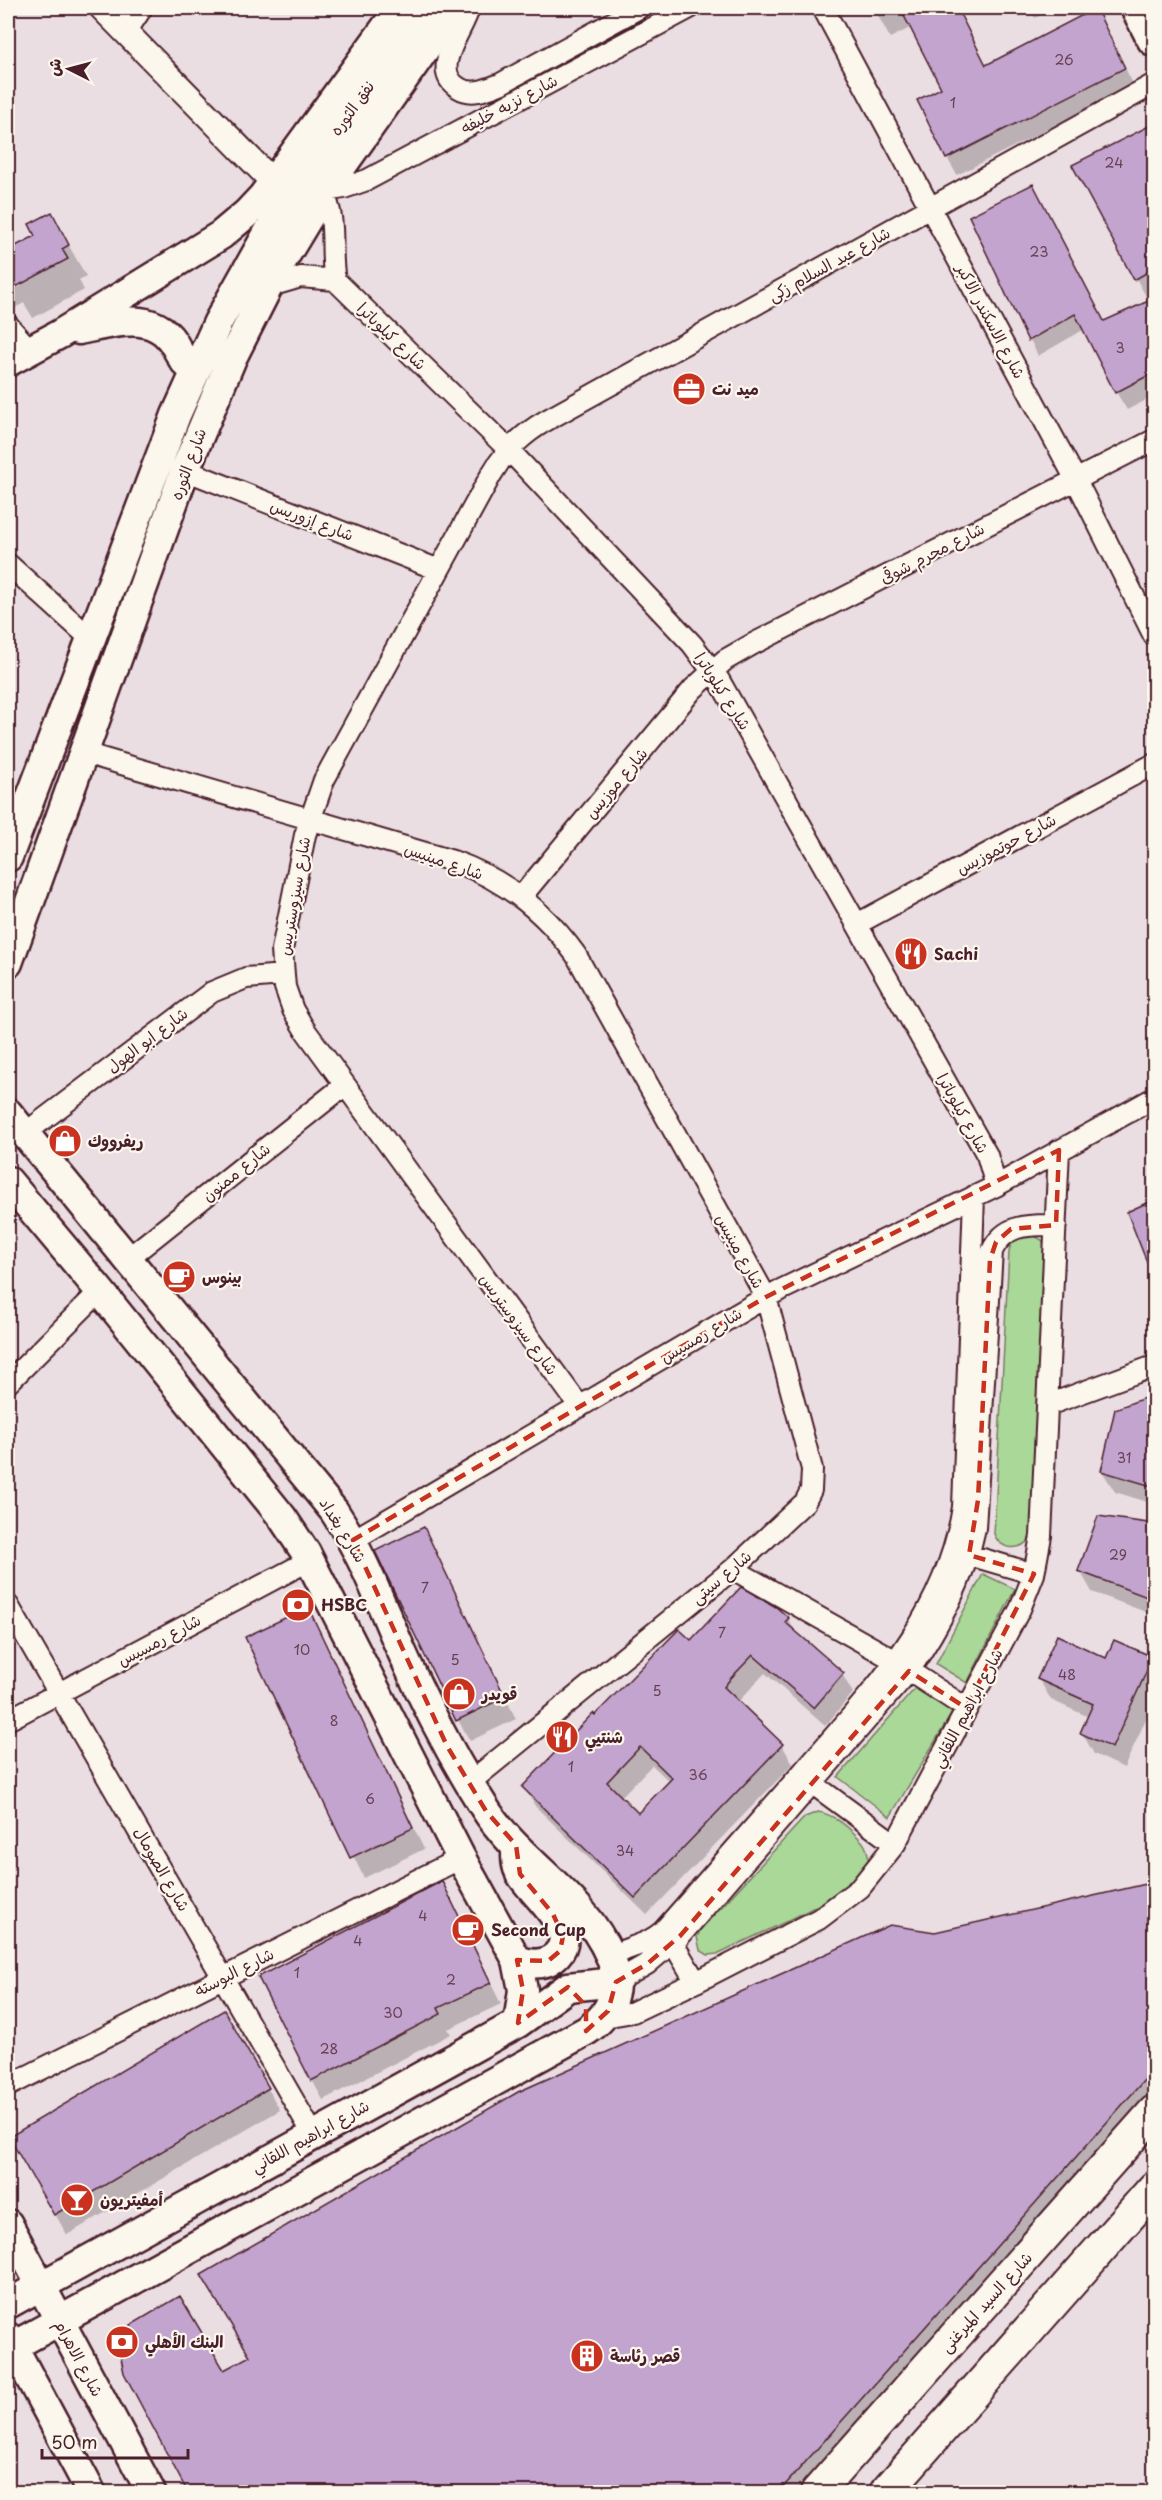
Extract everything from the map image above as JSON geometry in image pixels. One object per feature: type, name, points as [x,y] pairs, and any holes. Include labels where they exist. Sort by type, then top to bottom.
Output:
[{"type":"highway","points":[[1138,8],[1155,39]]},
{"type":"main road","points":[[18,356],[60,334],[234,225],[252,208],[273,182],[400,8]]},
{"type":"main road","name":"نفق الثوره","points":[[280,210],[424,8]]},
{"type":"main road","name":"شارع الثوره","points":[[8,963],[186,470],[219,387],[267,287],[324,192],[454,8]]},
{"type":"main road","points":[[152,276],[161,278],[176,275],[242,240],[280,210]]},
{"type":"main road","name":"شارع الثوره","points":[[8,857],[176,415],[230,299],[280,210]]},
{"type":"main road","points":[[60,334],[124,320],[143,321],[165,333],[177,348],[183,361],[196,368]]},
{"type":"main road","name":"شارع بغداد","points":[[16,1123],[327,1501],[353,1540],[370,1574],[416,1683],[486,1811],[517,1846],[578,1905],[613,1970]]},
{"type":"main road","points":[[8,1182],[100,1291],[282,1517],[310,1560],[461,1858],[517,1960],[523,1990],[518,2023]]},
{"type":"main road","points":[[517,1846],[516,1860],[520,1874],[553,1914],[561,1926],[563,1936],[560,1951],[548,1961],[536,1964],[517,1960]]},
{"type":"main road","points":[[568,1988],[577,1993],[585,2006],[588,2021],[595,2024],[614,1997],[613,1970]]},
{"type":"main road","name":"شارع ابراهيم اللقاني","points":[[8,2304],[518,2023],[568,1988],[613,1970]]},
{"type":"main road","name":"شارع ابراهيم اللقاني","points":[[9,2344],[59,2321],[595,2024]]},
{"type":"main road","name":"شارع السيد الميرغنى","points":[[817,2493],[1155,2112]]},
{"type":"main road","points":[[886,2493],[1155,2188]]},
{"type":"main road","name":"شارع الاهرام","points":[[10,2239],[40,2285],[151,2493]]},
{"type":"main road","points":[[9,2344],[91,2493]]},
{"type":"street","points":[[102,8],[273,182]]},
{"type":"street","points":[[126,32],[142,8]]},
{"type":"street","name":"شارع نزيه خليفه","points":[[469,8],[451,48],[447,70],[454,84],[463,90],[474,91],[500,84],[639,8]]},
{"type":"street","name":"شارع نزيه خليفه","points":[[324,192],[344,189],[368,180],[690,8]]},
{"type":"street","name":"شارع الاسكندر الاكبر","points":[[823,8],[1076,480],[1155,636]]},
{"type":"street","name":"شارع عبد السلام زكى","points":[[509,450],[527,433],[547,420],[1155,84]]},
{"type":"street","points":[[267,287],[302,277],[335,280],[332,257],[332,217],[324,192]]},
{"type":"street","name":"شارع كيلوباترا","points":[[335,280],[509,450],[692,644],[712,670],[732,701],[987,1155],[996,1186]]},
{"type":"street","points":[[8,326],[18,356]]},
{"type":"street","name":"شارع محرم شوقى","points":[[712,670],[746,647],[1155,440]]},
{"type":"street","name":"شارع سيزوستريس","points":[[509,450],[495,469],[334,761],[309,820],[284,938],[283,975],[288,999],[298,1020],[580,1407]]},
{"type":"street","name":"شارع إزوريس","points":[[186,470],[439,570]]},
{"type":"street","points":[[8,564],[90,638]]},
{"type":"street","name":"شارع موزيس","points":[[521,897],[693,689],[712,670]]},
{"type":"street","name":"شارع مينيس","points":[[84,753],[464,865],[494,879],[521,897],[547,920],[576,955],[766,1297]]},
{"type":"street","name":"شارع حوتموزيس","points":[[856,924],[1155,764]]},
{"type":"street","name":"شارع ابو الهول","points":[[16,1123],[212,992],[246,978],[283,975]]},
{"type":"street","name":"شارع ممنون","points":[[127,1259],[345,1085]]},
{"type":"street","name":"شارع رمسيس","points":[[353,1540],[766,1297],[996,1186],[1155,1098]]},
{"type":"street","name":"شارع ابراهيم اللقاني","points":[[595,2024],[633,2012],[696,1982],[827,1914],[860,1888],[895,1844],[1020,1609],[1034,1574],[1041,1536],[1059,1150]]},
{"type":"street","name":"شارع ابراهيم اللقاني","points":[[974,1196],[964,1490],[956,1545],[940,1589],[902,1666],[852,1716],[663,1931],[645,1944],[617,1952],[613,1970],[647,1964],[673,1943],[813,1784],[902,1666],[941,1619],[969,1555],[978,1500],[992,1251],[996,1242],[1011,1229],[1020,1226],[1056,1225]]},
{"type":"street","points":[[8,1383],[100,1291]]},
{"type":"street","name":"شارع سيتى","points":[[469,1783],[733,1569],[800,1507],[808,1496],[812,1483],[812,1469],[766,1297]]},
{"type":"street","points":[[1048,1405],[1155,1366]]},
{"type":"street","points":[[969,1555],[1034,1574]]},
{"type":"street","name":"شارع رمسيس","points":[[8,1720],[310,1560]]},
{"type":"street","points":[[733,1569],[902,1666],[966,1708]]},
{"type":"street","name":"شارع الصومال","points":[[8,1605],[313,2134]]},
{"type":"street","points":[[813,1784],[895,1844]]},
{"type":"street","name":"شارع البوسته","points":[[8,2086],[461,1858]]},
{"type":"street","points":[[673,1943],[696,1982]]},
{"type":"highlighted area","points":[[1059,1150],[1056,1225],[1011,1229],[996,1242],[990,1260],[978,1500],[969,1555],[1034,1574],[966,1708],[909,1671],[680,1936],[647,1964],[616,1982],[608,2011],[586,2031],[586,2006],[568,1987],[518,2023],[523,1990],[517,1960],[548,1961],[560,1951],[563,1936],[553,1914],[520,1874],[516,1845],[486,1811],[447,1746],[353,1540],[766,1297]]},
{"type":"green space","points":[[1031,1234],[1042,1240],[1047,1251],[1031,1537],[1022,1545],[1011,1548],[1001,1544],[994,1534],[1009,1251],[1016,1238]]},
{"type":"green space","points":[[983,1574],[1015,1589],[967,1683],[936,1664]]},
{"type":"green space","points":[[917,1686],[952,1713],[890,1817],[838,1777]]},
{"type":"green space","points":[[818,1812],[841,1822],[863,1842],[868,1858],[865,1869],[838,1893],[796,1916],[717,1954],[708,1955],[700,1950],[697,1937],[701,1929],[805,1817]]},
{"type":"building","points":[[900,8],[957,8],[986,65],[1096,8],[1125,68],[946,159],[917,100],[941,88]]},
{"type":"building","points":[[1155,123],[1155,268],[1134,280],[1072,165]]},
{"type":"building","points":[[1033,184],[1104,321],[1155,298],[1155,372],[1115,393],[1075,314],[1028,341],[969,216]]},
{"type":"building","points":[[52,212],[69,245],[62,249],[68,259],[14,288],[8,277],[8,250],[35,236],[29,224]]},
{"type":"building","points":[[1155,1199],[1155,1280],[1154,1280],[1127,1212]]},
{"type":"building","points":[[1155,1394],[1155,1487],[1101,1471],[1115,1409]]},
{"type":"building","points":[[1098,1516],[1155,1524],[1155,1600],[1078,1571]]},
{"type":"building","points":[[424,1527],[505,1697],[456,1721],[375,1551]]},
{"type":"building","points":[[741,1587],[776,1607],[789,1618],[785,1622],[844,1673],[814,1708],[753,1655],[731,1678],[724,1687],[783,1744],[635,1898],[522,1787],[679,1629],[691,1640]],"holes":[[[640,1747],[672,1778],[638,1813],[607,1782]]]},
{"type":"building","points":[[308,1607],[413,1828],[350,1858],[245,1637]]},
{"type":"building","points":[[1057,1635],[1106,1658],[1114,1640],[1153,1657],[1112,1748],[1080,1733],[1093,1704],[1037,1679]]},
{"type":"building","points":[[442,1881],[491,1983],[438,2008],[441,2014],[311,2081],[258,1977]]},
{"type":"building","points":[[1155,1882],[1155,2068],[778,2493],[188,2493],[124,2373],[119,2348],[131,2325],[180,2296],[224,2370],[250,2356],[201,2275],[518,2092],[890,1925],[935,1932]]},
{"type":"building","points":[[224,2010],[269,2088],[54,2215],[9,2137]]},
{"type":"place","name":"ميد نت","points":[[689,389]]},
{"type":"place","name":"Sachi","points":[[911,954]]},
{"type":"place","name":"ريفرووك","points":[[65,1141]]},
{"type":"place","name":"بينوس","points":[[179,1277]]},
{"type":"place","name":"HSBC","points":[[298,1605]]},
{"type":"place","name":"قويدر","points":[[459,1694]]},
{"type":"place","name":"شنتيي","points":[[562,1737]]},
{"type":"place","name":"Second Cup","points":[[468,1930]]},
{"type":"place","name":"أمفيتريون","points":[[77,2200]]},
{"type":"place","name":"البنك الأهلي","points":[[122,2342]]},
{"type":"place","name":"قصر رئاسة","points":[[587,2356]]}]
